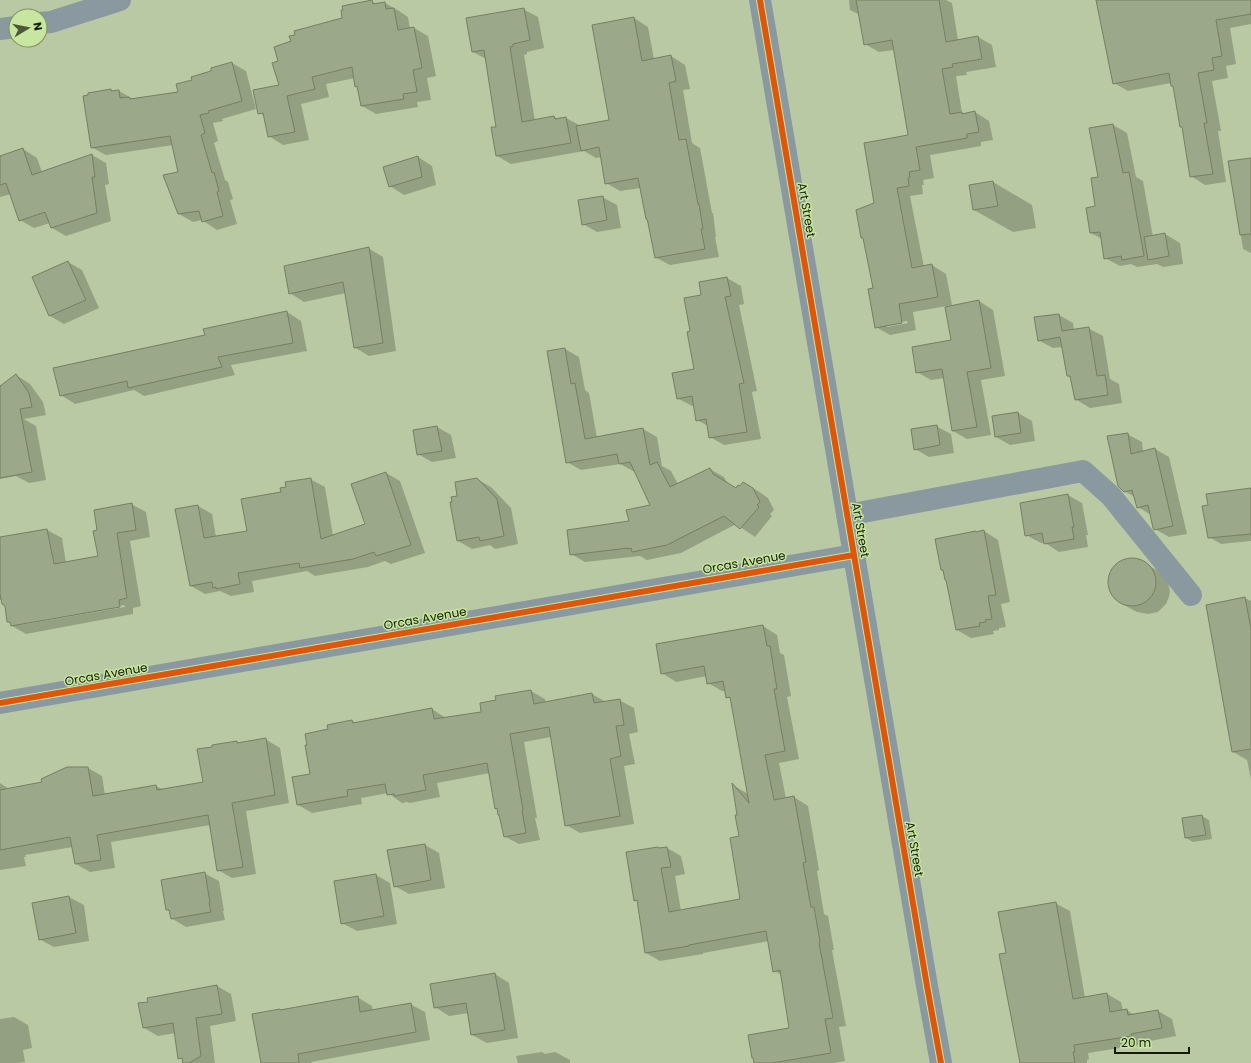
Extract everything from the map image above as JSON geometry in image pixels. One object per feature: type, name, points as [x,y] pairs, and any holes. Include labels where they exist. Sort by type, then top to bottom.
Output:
[{"type":"street","points":[[48,22],[120,0]]},
{"type":"street","name":"Art Street","points":[[760,0],[941,1063]]},
{"type":"street","points":[[847,515],[1083,471],[1111,496],[1191,595]]},
{"type":"street","name":"Orcas Avenue","points":[[0,704],[854,555]]},
{"type":"building","points":[[372,0],[373,4],[385,2],[386,9],[394,8],[398,30],[414,27],[422,68],[413,70],[417,92],[403,94],[404,99],[361,106],[357,86],[355,87],[352,67],[312,77],[315,89],[287,96],[295,132],[268,137],[263,113],[258,114],[253,90],[279,85],[272,63],[278,61],[274,47],[291,41],[289,36],[295,35],[294,31],[342,18],[342,6]]},
{"type":"building","points":[[856,0],[939,0],[946,42],[978,36],[982,59],[952,64],[953,67],[942,69],[950,114],[962,112],[962,114],[975,111],[979,132],[967,134],[967,138],[916,147],[920,170],[909,172],[909,186],[897,188],[912,268],[932,264],[938,297],[899,304],[902,323],[875,328],[868,289],[873,288],[856,210],[874,203],[864,143],[908,135],[892,40],[864,45]]},
{"type":"building","points":[[1096,0],[1251,0],[1251,14],[1216,20],[1222,56],[1212,58],[1214,70],[1198,73],[1207,123],[1204,123],[1213,174],[1190,177],[1182,127],[1180,127],[1173,86],[1171,86],[1169,73],[1113,84]]},
{"type":"building","points":[[524,8],[530,40],[513,44],[513,46],[510,47],[522,122],[554,116],[555,119],[566,117],[571,143],[496,156],[491,127],[496,127],[484,50],[472,52],[466,18]]},
{"type":"building","points":[[634,17],[642,61],[671,55],[676,81],[669,83],[679,140],[686,139],[699,204],[703,229],[701,229],[705,249],[655,258],[638,178],[605,184],[599,147],[581,151],[576,126],[609,120],[592,25]]},
{"type":"building","points":[[232,62],[242,101],[208,111],[209,113],[200,115],[205,133],[201,135],[212,173],[214,172],[223,216],[202,222],[199,211],[178,214],[163,175],[178,172],[170,136],[91,148],[83,96],[88,95],[88,93],[111,89],[111,91],[119,90],[120,98],[129,97],[130,99],[178,92],[176,84],[192,80],[191,77],[211,71],[211,68]]},
{"type":"building","points":[[1113,124],[1123,173],[1129,172],[1144,256],[1122,260],[1121,256],[1104,259],[1100,232],[1090,233],[1086,208],[1095,206],[1091,178],[1098,177],[1089,128]]},
{"type":"building","points":[[23,148],[32,175],[92,154],[95,177],[92,177],[97,213],[51,228],[45,212],[19,221],[6,183],[0,185],[0,156]]},
{"type":"building","points":[[418,156],[422,177],[389,187],[383,167]]},
{"type":"building","points":[[1251,158],[1251,234],[1240,235],[1228,161]]},
{"type":"building","points":[[993,181],[998,206],[973,210],[969,185]]},
{"type":"building","points":[[603,196],[607,220],[582,225],[578,200]]},
{"type":"building","points":[[1165,233],[1169,256],[1148,260],[1144,237]]},
{"type":"building","points":[[369,247],[383,343],[354,348],[343,282],[289,294],[284,266]]},
{"type":"building","points":[[68,261],[86,300],[49,316],[32,277]]},
{"type":"building","points":[[727,277],[731,296],[725,297],[744,383],[739,384],[747,432],[709,438],[706,419],[696,421],[692,396],[677,399],[672,373],[694,369],[687,332],[690,331],[684,298],[701,295],[699,282]]},
{"type":"building","points":[[979,300],[991,368],[967,372],[977,427],[952,431],[942,369],[916,373],[912,347],[951,340],[945,307]]},
{"type":"building","points":[[287,311],[293,343],[218,357],[222,367],[128,388],[127,381],[60,396],[53,368],[205,335],[203,329]]},
{"type":"building","points":[[1059,314],[1062,331],[1089,327],[1097,376],[1105,375],[1108,395],[1075,400],[1070,376],[1067,376],[1060,337],[1038,341],[1034,317]]},
{"type":"building","points":[[565,348],[571,384],[575,383],[585,439],[643,428],[650,465],[657,462],[670,487],[710,468],[713,474],[736,488],[743,482],[753,488],[760,502],[757,505],[759,507],[740,529],[724,516],[667,545],[632,552],[631,548],[628,548],[570,555],[567,530],[629,521],[626,510],[650,505],[630,462],[619,464],[617,454],[566,463],[547,351]]},
{"type":"building","points":[[16,374],[29,393],[32,407],[20,409],[32,472],[0,478],[0,386]]},
{"type":"building","points":[[1018,412],[1021,433],[995,437],[992,416]]},
{"type":"building","points":[[937,425],[940,445],[914,450],[911,429]]},
{"type":"building","points":[[437,426],[442,451],[417,455],[413,430]]},
{"type":"building","points":[[1128,433],[1131,454],[1155,448],[1173,526],[1154,530],[1148,505],[1137,508],[1132,490],[1124,492],[1118,486],[1107,436]]},
{"type":"building","points":[[386,472],[411,545],[376,556],[374,552],[353,559],[300,568],[299,563],[238,573],[240,584],[216,589],[216,587],[213,588],[212,582],[190,586],[175,509],[198,505],[204,538],[247,531],[241,499],[281,492],[280,488],[286,487],[285,482],[311,478],[321,539],[365,524],[351,484]]},
{"type":"building","points":[[477,478],[497,499],[504,536],[480,541],[479,537],[457,541],[450,502],[452,502],[451,497],[457,496],[455,482]]},
{"type":"building","points":[[1251,488],[1251,534],[1208,538],[1202,506],[1208,505],[1206,494]]},
{"type":"building","points":[[1068,494],[1074,527],[1072,527],[1074,539],[1044,544],[1042,533],[1025,536],[1020,503]]},
{"type":"building","points":[[132,503],[136,530],[117,533],[127,598],[119,600],[120,607],[11,626],[10,622],[7,622],[5,606],[2,604],[0,594],[0,537],[47,529],[54,564],[98,556],[93,531],[97,530],[94,510]]},
{"type":"building","points":[[984,530],[996,595],[988,596],[992,619],[979,623],[980,626],[956,630],[946,580],[943,570],[941,570],[935,539]]},
{"type":"building","points":[[1127,558],[1137,558],[1149,565],[1156,577],[1156,587],[1149,599],[1137,606],[1127,606],[1119,602],[1112,595],[1108,587],[1108,577],[1112,569],[1119,562]]},
{"type":"building","points":[[1245,597],[1251,629],[1251,749],[1232,752],[1206,605]]},
{"type":"building","points":[[763,625],[767,646],[770,646],[777,689],[774,689],[785,751],[765,755],[774,800],[794,796],[806,862],[803,863],[811,907],[814,907],[833,1018],[825,1019],[831,1053],[772,1063],[754,1063],[748,1035],[789,1028],[780,970],[773,972],[766,931],[645,953],[637,900],[634,901],[626,852],[667,847],[671,867],[661,868],[669,912],[740,899],[730,838],[739,836],[735,815],[737,815],[732,783],[749,803],[730,697],[726,698],[723,681],[707,684],[704,666],[661,674],[656,644]]},
{"type":"building","points":[[531,690],[534,704],[592,693],[594,703],[620,699],[624,725],[616,726],[621,756],[610,759],[620,816],[565,826],[549,727],[510,734],[526,833],[504,837],[497,808],[495,809],[487,763],[423,775],[426,790],[395,796],[394,794],[387,795],[385,784],[347,790],[348,796],[297,805],[292,777],[310,774],[305,745],[307,745],[305,734],[328,729],[327,725],[352,720],[353,723],[432,708],[434,719],[481,712],[480,703],[496,700],[495,696]]},
{"type":"building","points":[[266,738],[275,795],[232,803],[243,867],[217,871],[208,815],[97,835],[101,860],[75,864],[70,837],[0,850],[0,790],[42,782],[41,779],[67,767],[88,767],[93,796],[156,785],[157,790],[203,782],[197,749],[237,741],[237,743]]},
{"type":"building","points":[[1202,815],[1206,835],[1185,838],[1182,818]]},
{"type":"building","points":[[425,844],[431,880],[394,887],[387,850]]},
{"type":"building","points":[[205,872],[211,912],[171,919],[169,910],[166,910],[161,880]]},
{"type":"building","points":[[376,874],[384,916],[341,924],[334,881]]},
{"type":"building","points":[[69,896],[76,933],[39,940],[32,903]]},
{"type":"building","points":[[1056,902],[1073,999],[1107,993],[1110,1012],[1127,1009],[1128,1015],[1158,1010],[1162,1028],[1131,1034],[1132,1036],[1074,1045],[1075,1052],[1073,1052],[1075,1063],[1020,1063],[999,954],[1006,953],[998,912]]},
{"type":"building","points":[[495,973],[505,1030],[471,1035],[466,1003],[434,1008],[430,984]]},
{"type":"building","points":[[217,985],[222,1014],[196,1018],[201,1056],[189,1063],[183,1063],[182,1058],[178,1059],[173,1023],[143,1028],[138,1003],[148,1002],[147,998]]},
{"type":"building","points":[[358,996],[360,1012],[411,1003],[416,1032],[298,1054],[299,1063],[261,1063],[252,1014]]},
{"type":"cycle path","points":[[760,0],[941,1063]]},
{"type":"cycle path","points":[[0,703],[854,555]]}]
